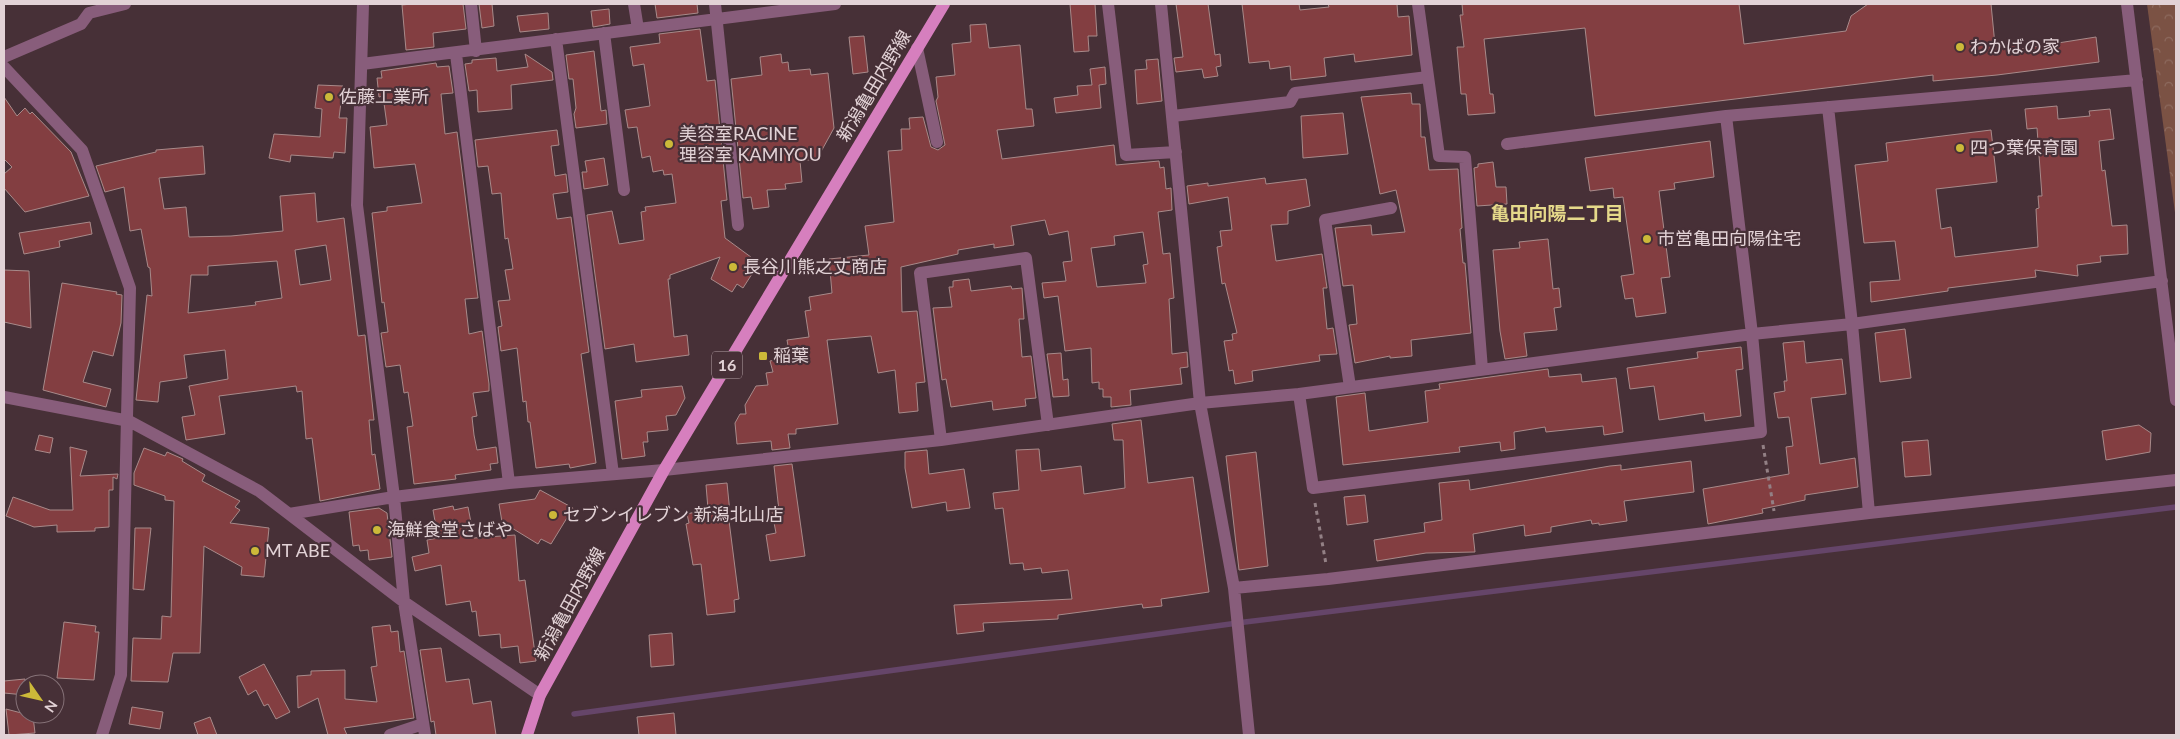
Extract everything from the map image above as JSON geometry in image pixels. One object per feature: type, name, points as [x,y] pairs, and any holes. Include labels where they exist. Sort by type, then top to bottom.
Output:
[{"type":"main road","name":"新潟亀田内野線","points":[[527,735],[540,695],[664,470],[944,4]]},
{"type":"street","points":[[4,57],[81,24],[89,13],[125,4]]},
{"type":"street","points":[[363,4],[357,205],[394,497],[404,602],[424,730],[390,735]]},
{"type":"street","points":[[471,4],[476,51]]},
{"type":"street","points":[[634,4],[638,29]]},
{"type":"street","points":[[715,4],[738,225]]},
{"type":"street","points":[[362,64],[456,54],[556,39],[717,19],[788,7],[835,4]]},
{"type":"street","points":[[1108,4],[1126,155],[1176,152]]},
{"type":"street","points":[[1161,4],[1200,403],[1234,588],[1249,735]]},
{"type":"street","points":[[1418,4],[1438,156],[1465,157],[1482,369]]},
{"type":"street","points":[[2127,4],[2176,400]]},
{"type":"street","points":[[604,33],[624,190]]},
{"type":"street","points":[[556,39],[613,474]]},
{"type":"street","points":[[917,48],[936,142]]},
{"type":"street","points":[[456,54],[509,483]]},
{"type":"street","points":[[4,67],[82,150],[130,288],[121,675],[102,735]]},
{"type":"street","points":[[1173,116],[1290,102],[1295,93],[1428,77]]},
{"type":"street","points":[[1507,144],[1726,116],[2137,80]]},
{"type":"street","points":[[1828,107],[1852,324],[1869,513]]},
{"type":"street","points":[[1299,394],[1313,488],[1761,432],[1752,334],[1726,116]]},
{"type":"street","points":[[1350,387],[1326,220],[1391,208]]},
{"type":"street","points":[[941,440],[920,273],[1026,258],[1048,425]]},
{"type":"street","points":[[289,514],[394,497],[509,483],[664,470],[941,440],[1200,403],[1299,394],[1752,334],[1852,324],[2162,281]]},
{"type":"street","points":[[4,397],[128,421],[258,491],[404,602],[540,695]]},
{"type":"street","points":[[1234,588],[1328,579],[1777,526],[1869,513],[2176,480]]},
{"type":"path","points":[[1761,432],[1777,526]]},
{"type":"path","points":[[1313,488],[1328,579]]},
{"type":"green space","points":[[2147,4],[2176,4],[2176,220]]},
{"type":"building","points":[[463,4],[466,29],[433,33],[434,47],[406,50],[402,5]]},
{"type":"building","points":[[479,4],[492,4],[494,26],[482,28]]},
{"type":"building","points":[[655,4],[697,4],[698,13],[657,18]]},
{"type":"building","points":[[1070,4],[1095,4],[1097,36],[1088,36],[1089,51],[1074,52]]},
{"type":"building","points":[[1176,4],[1208,4],[1215,55],[1220,54],[1221,66],[1216,67],[1218,76],[1204,78],[1202,69],[1176,72],[1174,58],[1183,57]]},
{"type":"building","points":[[1242,4],[1299,4],[1300,10],[1329,7],[1328,4],[1397,4],[1398,17],[1409,16],[1412,55],[1355,62],[1354,54],[1324,58],[1326,76],[1291,80],[1290,66],[1270,69],[1269,61],[1249,63]]},
{"type":"building","points":[[1462,4],[1739,4],[1744,44],[1846,31],[1851,16],[1868,4],[1991,4],[1995,45],[2019,42],[2020,49],[2096,37],[2099,62],[1933,81],[1933,75],[1595,116],[1585,28],[1484,39],[1490,94],[1493,94],[1495,113],[1468,115],[1466,94],[1461,94],[1457,47],[1464,47],[1460,15],[1463,15]]},
{"type":"building","points":[[609,9],[610,24],[593,27],[591,11]]},
{"type":"building","points":[[548,13],[549,29],[520,32],[517,16]]},
{"type":"building","points":[[986,24],[989,48],[1020,45],[1026,109],[1032,109],[1034,126],[997,130],[1002,159],[1114,145],[1116,165],[1159,161],[1160,168],[1164,167],[1166,189],[1171,188],[1172,210],[1158,212],[1163,254],[1170,253],[1174,298],[1169,299],[1172,354],[1187,352],[1188,367],[1180,368],[1182,384],[1130,390],[1131,405],[1111,407],[1111,397],[1103,397],[1103,389],[1099,389],[1099,382],[1092,383],[1091,348],[1065,351],[1058,296],[1044,298],[1042,283],[1066,281],[1063,262],[1072,261],[1068,231],[1049,235],[1045,220],[1011,226],[1014,245],[994,248],[994,244],[958,250],[958,254],[901,267],[902,312],[917,311],[925,382],[916,383],[918,411],[899,413],[895,370],[878,373],[871,336],[827,340],[838,424],[796,429],[796,434],[788,434],[790,448],[772,450],[771,441],[737,444],[735,423],[740,414],[746,414],[745,405],[756,386],[768,385],[766,373],[773,372],[770,361],[790,357],[787,340],[809,337],[805,311],[811,310],[809,297],[832,293],[829,259],[869,255],[865,226],[894,222],[888,151],[902,150],[901,129],[910,129],[909,118],[923,117],[931,147],[938,150],[945,145],[936,101],[938,97],[936,77],[955,75],[952,44],[971,42],[970,25]],"holes":[[[1143,232],[1148,264],[1143,265],[1146,283],[1097,287],[1091,248],[1115,245],[1114,236]]]},
{"type":"building","points":[[700,29],[707,81],[715,80],[727,200],[721,201],[725,238],[759,263],[743,288],[737,284],[732,292],[711,279],[720,257],[670,275],[670,279],[668,279],[674,337],[687,335],[689,355],[636,362],[634,344],[605,349],[587,215],[612,211],[619,244],[644,240],[641,212],[646,211],[645,207],[676,203],[672,174],[664,175],[663,170],[653,172],[650,156],[642,158],[637,127],[628,128],[625,110],[650,106],[644,64],[633,66],[630,47],[660,43],[659,34]]},
{"type":"building","points":[[864,36],[868,72],[853,74],[849,37]]},
{"type":"building","points":[[594,51],[601,111],[606,110],[607,124],[576,128],[573,79],[569,79],[566,55]]},
{"type":"building","points":[[525,54],[552,72],[553,80],[511,85],[512,109],[478,112],[477,90],[469,91],[465,64],[472,63],[472,60],[496,58],[497,71],[528,67]]},
{"type":"building","points":[[781,54],[782,63],[788,62],[789,71],[810,69],[811,75],[828,73],[834,128],[817,159],[800,161],[802,182],[785,184],[786,189],[767,190],[769,207],[753,209],[751,197],[743,198],[731,79],[762,75],[760,57]]},
{"type":"building","points":[[1158,59],[1162,101],[1137,104],[1135,70],[1147,69],[1146,60]]},
{"type":"building","points":[[436,63],[437,67],[449,66],[453,93],[441,94],[445,134],[457,132],[478,298],[465,299],[469,334],[482,331],[489,384],[489,391],[473,393],[477,416],[472,417],[474,435],[477,450],[496,447],[498,463],[490,464],[491,470],[455,475],[456,479],[414,484],[407,427],[413,426],[408,392],[404,393],[400,365],[386,367],[381,333],[388,332],[384,302],[382,303],[372,213],[387,211],[387,207],[422,203],[415,164],[374,168],[370,127],[387,125],[383,96],[379,97],[377,78],[382,78],[381,71]]},
{"type":"building","points":[[1105,67],[1106,84],[1099,85],[1101,108],[1056,113],[1054,98],[1078,95],[1077,86],[1092,85],[1090,69]]},
{"type":"building","points":[[318,85],[343,86],[339,118],[347,118],[345,153],[334,152],[333,158],[291,155],[290,162],[269,158],[274,134],[320,137],[322,109],[315,108]]},
{"type":"building","points":[[1411,93],[1412,104],[1420,104],[1421,137],[1425,137],[1429,170],[1458,169],[1462,228],[1460,229],[1471,333],[1411,340],[1412,356],[1390,358],[1390,356],[1355,363],[1349,325],[1357,324],[1353,285],[1343,286],[1335,228],[1371,225],[1372,235],[1405,232],[1396,190],[1380,194],[1361,97]]},
{"type":"building","points":[[4,97],[17,116],[25,108],[30,114],[32,112],[71,152],[89,196],[25,212],[4,188],[4,174],[12,167],[4,159]]},
{"type":"building","points":[[2057,106],[2058,119],[2090,116],[2089,111],[2110,109],[2114,139],[2099,141],[2102,171],[2105,170],[2112,226],[2127,225],[2128,254],[2100,256],[2101,262],[2077,265],[2078,276],[2035,270],[2036,277],[1948,288],[1948,291],[1871,302],[1870,282],[1900,280],[1895,241],[1864,243],[1855,165],[1888,161],[1886,143],[1991,130],[1997,182],[1936,189],[1941,229],[1951,227],[1955,257],[2038,247],[2036,209],[2039,208],[2038,196],[2042,196],[2037,128],[2027,129],[2025,109]]},
{"type":"building","points":[[1343,113],[1348,154],[1303,158],[1301,116]]},
{"type":"building","points":[[557,130],[559,145],[551,146],[555,176],[566,174],[568,192],[553,194],[557,219],[571,217],[589,352],[581,354],[596,463],[570,468],[569,464],[536,468],[526,401],[523,402],[517,348],[501,351],[498,327],[502,326],[498,301],[510,300],[505,270],[513,269],[508,238],[505,239],[501,193],[492,194],[488,166],[478,167],[475,140]]},
{"type":"building","name":"市営亀田向陽住宅","points":[[1710,141],[1714,177],[1674,183],[1675,189],[1659,191],[1670,277],[1661,278],[1666,313],[1636,317],[1633,298],[1625,299],[1621,276],[1634,274],[1623,197],[1614,198],[1613,188],[1590,191],[1585,158]]},
{"type":"building","points":[[203,146],[205,174],[159,178],[164,209],[186,207],[189,237],[231,236],[283,231],[280,196],[315,193],[317,222],[344,218],[358,336],[365,335],[374,420],[369,420],[372,455],[375,454],[380,489],[320,501],[312,438],[306,439],[302,391],[297,392],[296,386],[219,396],[225,434],[186,440],[182,417],[195,415],[189,386],[228,379],[225,350],[184,355],[187,378],[160,382],[158,402],[136,400],[147,295],[152,296],[150,268],[148,267],[141,229],[130,231],[124,187],[105,192],[96,166],[156,152],[156,150]],"holes":[[[326,245],[331,280],[300,285],[295,250]],[[277,261],[282,298],[255,302],[256,305],[188,313],[191,275],[208,275],[208,266]]]},
{"type":"building","points":[[604,158],[608,185],[584,189],[582,172],[587,172],[585,161]]},
{"type":"building","points":[[1493,162],[1496,187],[1506,187],[1507,204],[1477,206],[1474,168],[1478,167],[1478,164]]},
{"type":"building","points":[[1265,178],[1266,184],[1306,179],[1310,206],[1288,211],[1288,224],[1271,225],[1276,261],[1322,254],[1327,288],[1323,288],[1327,329],[1333,328],[1337,354],[1319,355],[1320,361],[1252,371],[1253,381],[1235,384],[1233,370],[1229,371],[1224,341],[1233,340],[1232,334],[1237,333],[1225,283],[1222,284],[1217,247],[1222,246],[1220,231],[1232,230],[1228,197],[1189,204],[1187,186],[1208,183],[1208,186]]},
{"type":"building","points":[[90,222],[92,234],[59,241],[60,247],[24,254],[19,233]]},
{"type":"building","points":[[1548,239],[1553,289],[1559,288],[1561,307],[1554,308],[1557,330],[1524,333],[1527,356],[1505,359],[1500,331],[1493,250],[1520,248],[1519,242]]},
{"type":"building","points":[[4,270],[29,271],[31,328],[4,322]]},
{"type":"building","points":[[969,279],[971,291],[1011,286],[1012,289],[1022,288],[1024,319],[1019,319],[1022,357],[1031,356],[1036,398],[1025,399],[1026,406],[993,410],[992,401],[951,407],[946,379],[942,380],[933,308],[952,307],[949,287],[953,287],[953,281]]},
{"type":"building","points":[[62,283],[117,292],[116,294],[122,295],[121,323],[113,356],[93,351],[83,382],[111,389],[106,407],[43,390]]},
{"type":"building","points":[[1905,329],[1911,378],[1880,382],[1875,333]]},
{"type":"building","points":[[1804,341],[1806,363],[1842,359],[1846,394],[1811,398],[1820,464],[1855,458],[1858,487],[1805,495],[1805,500],[1762,509],[1763,513],[1708,524],[1703,489],[1789,474],[1786,447],[1793,446],[1789,417],[1778,418],[1774,393],[1785,391],[1784,381],[1787,381],[1783,343]]},
{"type":"building","points":[[1741,347],[1743,369],[1736,370],[1741,416],[1705,421],[1704,413],[1659,420],[1654,386],[1630,389],[1627,368],[1698,358],[1697,352]]},
{"type":"building","points":[[1061,353],[1063,380],[1068,379],[1069,396],[1053,397],[1047,354]]},
{"type":"building","points":[[1548,369],[1549,377],[1581,374],[1582,382],[1616,378],[1623,432],[1604,435],[1603,426],[1546,432],[1545,427],[1514,432],[1515,449],[1501,451],[1500,442],[1459,447],[1460,452],[1343,465],[1336,397],[1365,393],[1369,431],[1428,422],[1425,391],[1440,389],[1439,384]]},
{"type":"building","points":[[682,386],[685,398],[676,415],[666,416],[668,430],[647,432],[648,442],[643,442],[645,456],[622,459],[615,401],[642,397],[641,390]]},
{"type":"building","points":[[1141,420],[1148,483],[1193,477],[1209,592],[1161,599],[1162,606],[1143,608],[1142,604],[1058,615],[1058,619],[983,623],[984,631],[957,634],[954,605],[1072,599],[1068,570],[1042,573],[1041,568],[1024,570],[1023,563],[1010,564],[1003,508],[995,509],[993,493],[1019,490],[1016,450],[1039,449],[1041,471],[1081,466],[1084,494],[1125,488],[1123,440],[1114,440],[1112,424]]},
{"type":"building","points":[[2139,425],[2151,433],[2150,452],[2106,460],[2102,431]]},
{"type":"building","points":[[39,435],[53,438],[50,453],[35,450]]},
{"type":"building","points":[[1928,440],[1931,475],[1905,477],[1902,442]]},
{"type":"building","points":[[70,447],[87,451],[80,476],[118,474],[117,479],[113,477],[113,490],[109,490],[109,527],[95,528],[95,531],[57,532],[57,525],[34,527],[6,516],[13,497],[50,510],[73,510]]},
{"type":"building","points":[[144,448],[165,456],[167,452],[183,459],[182,461],[205,475],[202,481],[240,501],[235,507],[240,510],[230,523],[269,528],[264,577],[241,575],[242,567],[204,546],[200,653],[173,653],[168,682],[131,681],[133,638],[161,639],[162,616],[171,617],[174,501],[165,500],[165,496],[134,485],[134,473]]},
{"type":"building","points":[[927,450],[929,474],[964,469],[970,508],[947,511],[946,502],[912,508],[905,468],[905,452]]},
{"type":"building","points":[[1256,452],[1268,566],[1239,570],[1226,456]]},
{"type":"building","points":[[1691,461],[1694,492],[1624,501],[1627,521],[1599,525],[1599,523],[1592,524],[1591,520],[1551,527],[1551,532],[1525,536],[1524,525],[1473,534],[1475,552],[1426,553],[1377,561],[1374,540],[1425,532],[1424,523],[1442,520],[1439,483],[1469,480],[1470,490],[1610,466],[1621,465],[1621,470]]},
{"type":"building","points":[[792,464],[805,556],[770,561],[766,535],[776,533],[772,512],[779,511],[774,466]]},
{"type":"building","points":[[727,483],[730,513],[728,513],[739,599],[734,600],[735,612],[707,615],[701,564],[693,565],[686,524],[689,523],[687,514],[708,509],[706,485]]},
{"type":"building","points":[[540,490],[573,508],[551,544],[541,539],[538,544],[502,522],[499,504],[535,499]]},
{"type":"building","points":[[1365,495],[1368,522],[1347,525],[1344,497]]},
{"type":"building","points":[[453,506],[454,510],[468,507],[474,538],[515,535],[519,581],[525,580],[536,661],[520,663],[518,646],[501,648],[500,634],[479,636],[476,611],[472,612],[470,601],[446,605],[441,565],[415,571],[412,557],[429,553],[427,540],[438,538],[433,510]]},
{"type":"building","points":[[379,508],[387,513],[392,557],[369,560],[368,550],[360,551],[359,545],[353,546],[349,512]]},
{"type":"building","points":[[135,528],[151,528],[144,590],[133,589]]},
{"type":"building","points":[[64,622],[96,626],[95,632],[99,632],[94,680],[65,678],[65,674],[58,674]]},
{"type":"building","points":[[390,625],[391,632],[398,631],[400,652],[404,651],[414,718],[344,728],[347,735],[328,735],[318,698],[298,708],[297,676],[311,675],[311,671],[345,670],[345,699],[377,702],[371,667],[377,666],[372,627]]},
{"type":"building","points":[[672,633],[674,665],[651,667],[649,635]]},
{"type":"building","points":[[441,648],[446,682],[469,679],[473,704],[491,701],[496,735],[436,735],[434,721],[431,722],[420,650]]},
{"type":"building","points":[[264,664],[290,712],[276,719],[268,704],[264,706],[256,690],[248,695],[239,677]]},
{"type":"building","points":[[15,680],[15,694],[4,693],[4,681]]},
{"type":"building","points":[[132,707],[163,712],[160,729],[129,724]]},
{"type":"building","points":[[6,709],[15,711],[15,724],[34,724],[35,733],[9,735]]},
{"type":"building","points":[[674,713],[676,735],[639,735],[637,717]]},
{"type":"building","points":[[210,717],[217,735],[198,735],[194,723]]},
{"type":"waterway","points":[[574,714],[1245,622],[2176,507]]},
{"type":"place","name":"わかばの家","points":[[1960,47]]},
{"type":"place","name":"佐藤工業所","points":[[329,97]]},
{"type":"place","name":"美容室RACINE 理容室 KAMIYOU","points":[[669,144]]},
{"type":"place","name":"四つ葉保育園","points":[[1960,148]]},
{"type":"place","name":"市営亀田向陽住宅","points":[[1647,239]]},
{"type":"place","name":"長谷川熊之丈商店","points":[[733,267]]},
{"type":"place","name":"稲葉","points":[[763,356]]},
{"type":"place","name":"セブンイレブン 新潟北山店","points":[[553,515]]},
{"type":"place","name":"海鮮食堂さばや","points":[[377,530]]},
{"type":"place","name":"MT ABE","points":[[255,551]]},
{"type":"district","name":"亀田向陽二丁目","points":[[1557,213]]}]
